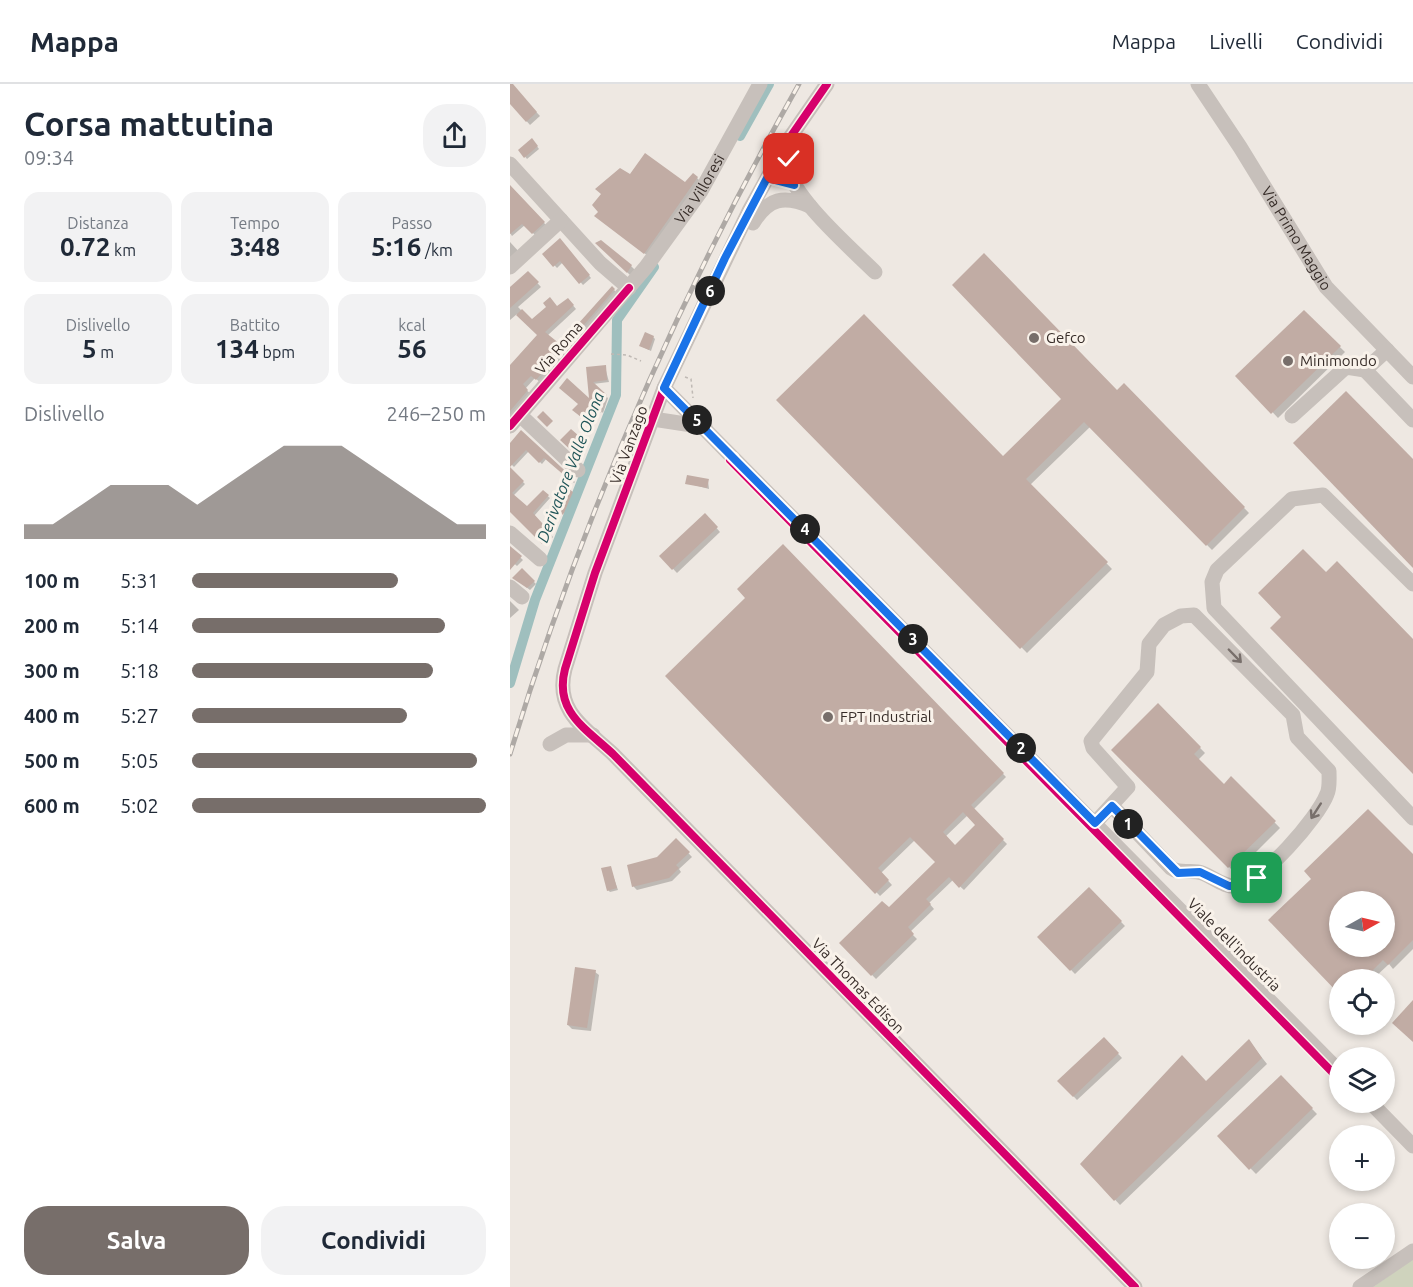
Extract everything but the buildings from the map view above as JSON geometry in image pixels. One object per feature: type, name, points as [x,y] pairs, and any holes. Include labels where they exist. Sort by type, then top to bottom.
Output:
[{"type":"street","name":"Via Villoresi","points":[[629,288],[701,191],[760,84]]},
{"type":"street","points":[[829,84],[818,110],[792,150],[788,166],[794,185],[810,206],[875,273]]},
{"type":"street","name":"Via Vanzago","points":[[564,703],[561,683],[568,658],[595,573],[664,388],[725,258],[767,178],[789,139],[829,84]]},
{"type":"street","name":"Via Primo Maggio","points":[[1197,84],[1240,147],[1326,287],[1413,377]]},
{"type":"street","points":[[511,168],[600,263],[629,288]]},
{"type":"street","points":[[767,178],[794,185]]},
{"type":"street","points":[[767,178],[784,200]]},
{"type":"street","points":[[725,258],[745,235],[763,207],[784,200],[810,206]]},
{"type":"street","points":[[510,267],[561,220]]},
{"type":"street","name":"Via Roma","points":[[515,421],[629,288]]},
{"type":"street","points":[[1365,370],[1387,350]]},
{"type":"street","points":[[1292,416],[1347,368],[1365,370],[1413,420]]},
{"type":"street","name":"Viale dell'industria","points":[[664,388],[1329,1061]]},
{"type":"street","points":[[653,419],[705,427]]},
{"type":"street","points":[[515,421],[578,470]]},
{"type":"street","points":[[1413,584],[1323,495],[1292,499],[1216,570],[1212,582],[1214,608],[1413,818]]},
{"type":"street","points":[[510,533],[540,559]]},
{"type":"street","points":[[1095,823],[1128,787],[1093,748],[1091,741],[1147,672],[1149,644],[1164,625],[1181,616],[1194,615],[1293,715],[1298,737],[1329,771],[1328,793],[1301,832],[1257,878],[1238,886],[1229,886],[1200,872],[1178,873],[1112,806]]},
{"type":"street","name":"Via Thomas Edison","points":[[564,703],[574,718],[1135,1287]]},
{"type":"street","points":[[550,744],[566,735],[593,735]]},
{"type":"street","points":[[1381,1113],[1413,1146]]},
{"type":"street","points":[[1360,1287],[1413,1251]]},
{"type":"path","points":[[611,354],[620,354],[641,361]]},
{"type":"path","points":[[681,376],[691,380],[693,398]]},
{"type":"green space","points":[[1413,1259],[1413,1287],[1373,1287]]},
{"type":"waterway","name":"Derivatore Valle Olona","points":[[740,136],[769,84]]},
{"type":"waterway","name":"Derivatore Valle Olona","points":[[510,683],[535,600],[616,395],[617,320],[654,267]]},
{"type":"railway","points":[[510,754],[568,580],[636,411],[713,245],[799,84]]},
{"type":"cycle path","points":[[827,84],[789,139],[749,211],[664,388],[595,573],[565,669],[564,696],[574,718],[613,754],[1135,1287]]},
{"type":"cycle path","points":[[510,426],[629,288]]},
{"type":"cycle path","points":[[734,457],[730,460],[1329,1069]]},
{"type":"place","name":"Gefco","points":[[1034,338]]},
{"type":"place","name":"Minimondo","points":[[1288,361]]},
{"type":"place","name":"FPT Industrial","points":[[828,717]]},
{"type":"route","points":[[789,159],[788,166],[794,185],[767,178],[725,258],[664,388],[1095,823],[1112,806],[1134,831],[1178,873],[1200,872],[1229,886],[1238,886],[1257,878]]}]
